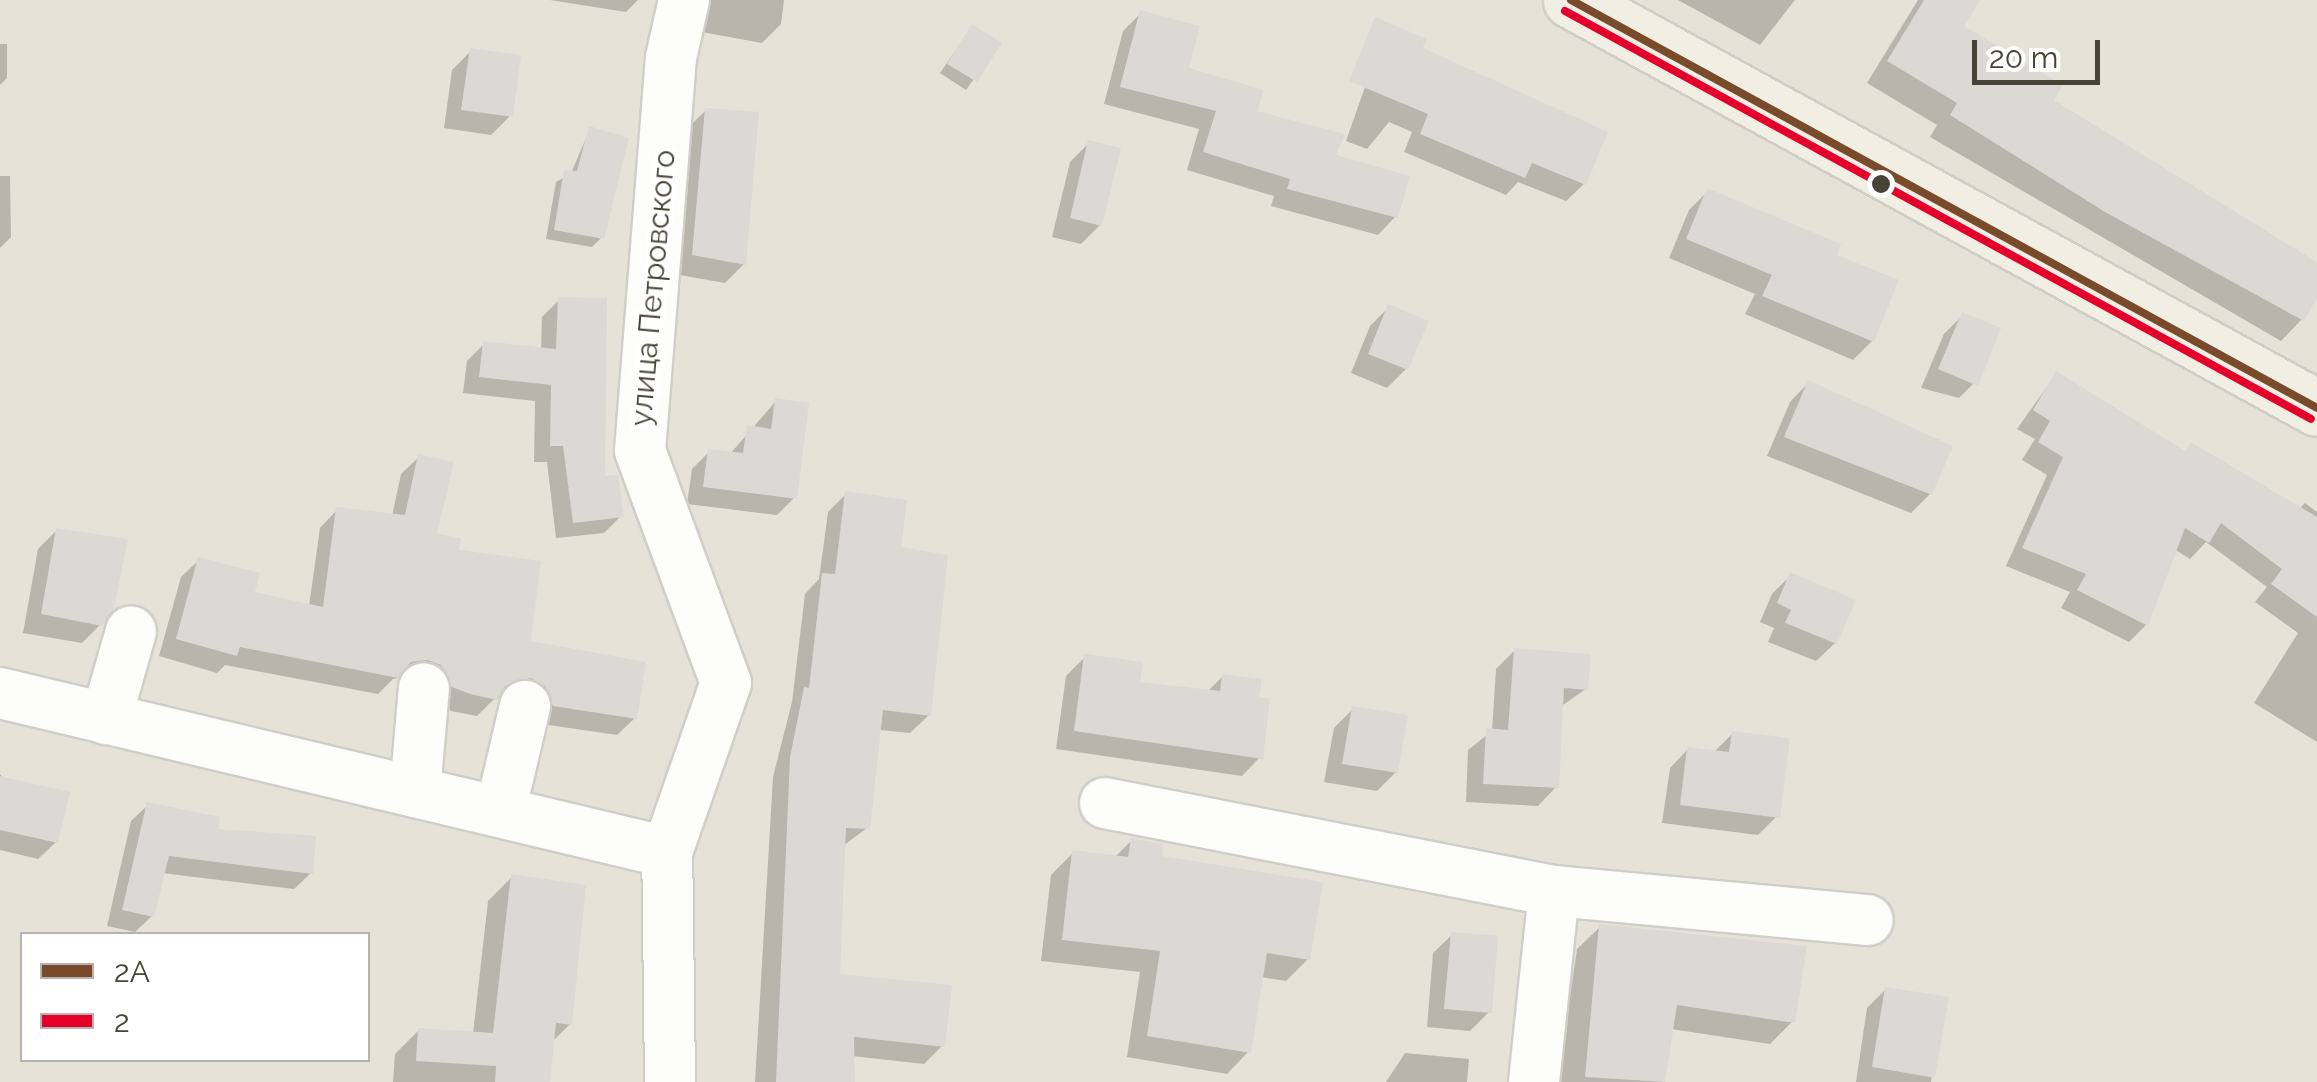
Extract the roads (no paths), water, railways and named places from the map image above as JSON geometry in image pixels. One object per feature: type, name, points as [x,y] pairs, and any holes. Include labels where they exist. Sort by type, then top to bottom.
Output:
[{"type":"main road","points":[[1571,0],[2317,408]]},
{"type":"street","name":"улица Петровского","points":[[670,1082],[667,852],[726,683],[640,451],[671,58],[684,0]]},
{"type":"street","points":[[106,718],[131,631]]},
{"type":"street","points":[[415,792],[424,688]]},
{"type":"street","points":[[0,693],[667,852]]},
{"type":"street","points":[[500,812],[525,706]]},
{"type":"street","points":[[1105,802],[1554,892],[1868,920]]},
{"type":"street","points":[[1534,1082],[1554,892]]}]
